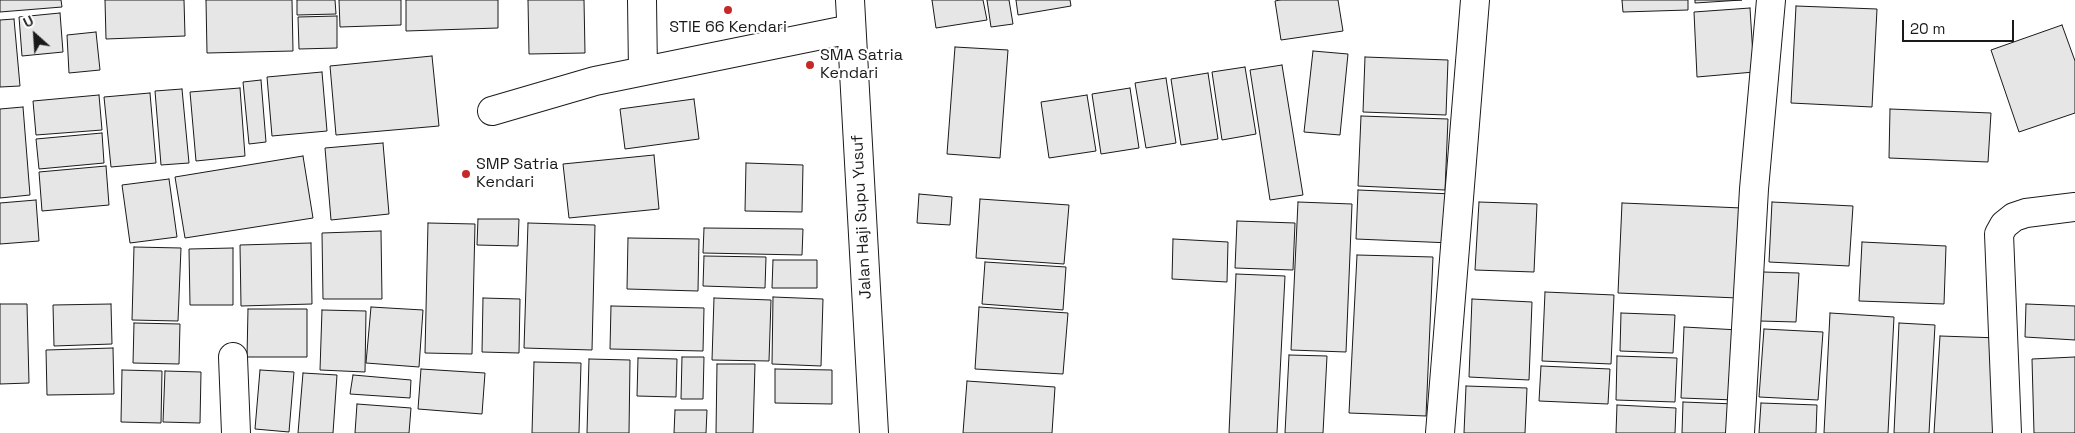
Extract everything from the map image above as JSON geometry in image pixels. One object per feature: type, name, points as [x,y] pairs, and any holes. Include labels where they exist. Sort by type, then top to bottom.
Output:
[{"type":"street","points":[[642,0],[643,71]]},
{"type":"street","name":"Jalan Haji Supu Yusuf","points":[[850,0],[874,433]]},
{"type":"street","points":[[1440,433],[1476,0]]},
{"type":"street","points":[[1740,433],[1754,189],[1771,0]]},
{"type":"street","points":[[492,111],[596,81],[851,29]]},
{"type":"street","points":[[2008,433],[2000,234],[2004,225],[2014,217],[2026,213],[2075,207]]},
{"type":"street","points":[[233,357],[236,433]]},
{"type":"building","points":[[0,0],[61,0],[62,7],[0,12]]},
{"type":"building","points":[[105,0],[184,0],[185,36],[106,39]]},
{"type":"building","points":[[206,0],[292,0],[293,51],[207,53]]},
{"type":"building","points":[[297,0],[335,0],[336,14],[297,15]]},
{"type":"building","points":[[339,0],[401,0],[401,25],[340,27]]},
{"type":"building","points":[[406,0],[498,0],[498,28],[406,31]]},
{"type":"building","points":[[528,0],[584,0],[585,53],[529,54]]},
{"type":"building","points":[[932,0],[983,0],[987,20],[936,28]]},
{"type":"building","points":[[987,0],[1009,0],[1013,24],[991,27]]},
{"type":"building","points":[[1016,0],[1070,0],[1071,6],[1018,15]]},
{"type":"building","points":[[1338,0],[1343,31],[1281,40],[1275,1]]},
{"type":"building","points":[[1622,0],[1688,0],[1688,10],[1623,12]]},
{"type":"building","points":[[1695,0],[1742,0],[1695,3]]},
{"type":"building","points":[[1796,6],[1877,9],[1872,107],[1791,103]]},
{"type":"building","points":[[1750,8],[1754,72],[1697,77],[1694,12]]},
{"type":"building","points":[[60,13],[63,52],[22,56],[19,17]]},
{"type":"building","points":[[337,16],[337,48],[299,49],[298,17]]},
{"type":"building","points":[[14,19],[20,86],[0,87],[0,20]]},
{"type":"building","points":[[2062,25],[2075,61],[2075,113],[2019,132],[1991,50]]},
{"type":"building","points":[[96,32],[100,70],[69,73],[67,35]]},
{"type":"building","points":[[955,47],[1008,50],[1000,158],[947,154]]},
{"type":"building","points":[[1313,51],[1348,54],[1340,135],[1304,132]]},
{"type":"building","points":[[432,56],[439,126],[336,135],[330,66]]},
{"type":"building","points":[[1365,57],[1448,60],[1446,115],[1363,112]]},
{"type":"building","points":[[1282,65],[1303,195],[1270,200],[1250,70]]},
{"type":"building","points":[[1245,67],[1256,134],[1222,140],[1212,72]]},
{"type":"building","points":[[322,72],[327,131],[272,136],[267,77]]},
{"type":"building","points":[[1208,73],[1218,139],[1181,145],[1171,79]]},
{"type":"building","points":[[1166,78],[1176,143],[1146,148],[1135,83]]},
{"type":"building","points":[[261,80],[266,142],[249,144],[243,82]]},
{"type":"building","points":[[240,88],[245,156],[196,161],[190,92]]},
{"type":"building","points":[[1130,88],[1139,148],[1101,154],[1092,94]]},
{"type":"building","points":[[182,89],[189,163],[161,165],[155,91]]},
{"type":"building","points":[[150,93],[156,163],[111,167],[104,97]]},
{"type":"building","points":[[99,95],[102,130],[36,135],[33,101]]},
{"type":"building","points":[[1087,95],[1096,151],[1049,158],[1041,102]]},
{"type":"building","points":[[694,99],[699,139],[625,149],[620,109]]},
{"type":"building","points":[[23,107],[30,195],[0,198],[0,109]]},
{"type":"building","points":[[1890,109],[1991,113],[1988,162],[1889,158]]},
{"type":"building","points":[[1361,116],[1448,119],[1445,190],[1358,186]]},
{"type":"building","points":[[102,133],[104,163],[39,169],[36,139]]},
{"type":"building","points":[[383,143],[389,214],[331,220],[325,148]]},
{"type":"building","points":[[654,155],[659,209],[569,218],[563,164]]},
{"type":"building","points":[[303,156],[313,218],[185,238],[175,177]]},
{"type":"building","points":[[746,163],[803,165],[802,212],[745,211]]},
{"type":"building","points":[[106,166],[109,205],[42,211],[39,172]]},
{"type":"building","points":[[169,179],[177,237],[130,243],[122,185]]},
{"type":"building","points":[[1358,190],[1453,194],[1451,243],[1356,239]]},
{"type":"building","points":[[919,194],[952,197],[950,225],[917,223]]},
{"type":"building","points":[[980,199],[1069,205],[1064,264],[976,258]]},
{"type":"building","points":[[36,200],[39,241],[0,244],[0,203]]},
{"type":"building","points":[[1298,202],[1352,204],[1346,352],[1291,350]]},
{"type":"building","points":[[1479,202],[1537,204],[1534,272],[1475,270]]},
{"type":"building","points":[[1772,202],[1853,206],[1849,266],[1769,262]]},
{"type":"building","points":[[1622,203],[1742,208],[1738,298],[1618,293]]},
{"type":"building","points":[[478,219],[519,219],[518,246],[477,245]]},
{"type":"building","points":[[1237,221],[1295,223],[1293,270],[1235,268]]},
{"type":"building","points":[[428,223],[475,224],[472,354],[425,353]]},
{"type":"building","points":[[528,223],[595,225],[592,350],[524,348]]},
{"type":"building","points":[[704,228],[803,229],[802,255],[703,253]]},
{"type":"building","points":[[381,231],[382,299],[323,299],[322,233]]},
{"type":"building","points":[[628,238],[699,239],[698,291],[627,289]]},
{"type":"building","points":[[1173,239],[1228,242],[1227,282],[1172,279]]},
{"type":"building","points":[[1862,242],[1946,246],[1944,304],[1859,301]]},
{"type":"building","points":[[311,243],[312,304],[241,306],[240,245]]},
{"type":"building","points":[[134,247],[181,248],[178,321],[132,320]]},
{"type":"building","points":[[233,248],[233,305],[190,305],[189,249]]},
{"type":"building","points":[[1357,255],[1433,257],[1426,416],[1349,413]]},
{"type":"building","points":[[704,256],[766,257],[765,288],[703,286]]},
{"type":"building","points":[[773,260],[817,260],[817,288],[772,288]]},
{"type":"building","points":[[985,262],[1066,267],[1063,310],[982,304]]},
{"type":"building","points":[[1763,272],[1799,273],[1796,322],[1760,321]]},
{"type":"building","points":[[1236,274],[1285,276],[1277,433],[1229,433]]},
{"type":"building","points":[[1545,292],[1614,295],[1611,364],[1542,361]]},
{"type":"building","points":[[773,297],[823,299],[821,366],[772,364]]},
{"type":"building","points":[[483,298],[520,299],[519,353],[482,352]]},
{"type":"building","points":[[714,298],[771,300],[769,361],[712,360]]},
{"type":"building","points":[[1472,299],[1532,302],[1529,380],[1469,377]]},
{"type":"building","points":[[0,304],[27,304],[29,383],[0,384]]},
{"type":"building","points":[[111,304],[112,344],[54,346],[53,305]]},
{"type":"building","points":[[2026,304],[2075,306],[2075,340],[2025,337]]},
{"type":"building","points":[[611,306],[704,308],[703,351],[610,349]]},
{"type":"building","points":[[371,307],[423,310],[419,367],[366,363]]},
{"type":"building","points":[[979,307],[1068,313],[1063,374],[975,369]]},
{"type":"building","points":[[248,309],[307,309],[307,357],[247,357]]},
{"type":"building","points":[[322,310],[366,311],[365,372],[320,370]]},
{"type":"building","points":[[1621,313],[1675,315],[1673,353],[1620,351]]},
{"type":"building","points":[[1830,313],[1894,317],[1888,433],[1824,433]]},
{"type":"building","points":[[134,323],[180,324],[179,364],[133,363]]},
{"type":"building","points":[[1899,323],[1935,325],[1929,433],[1894,433]]},
{"type":"building","points":[[1684,327],[1739,330],[1735,400],[1681,398]]},
{"type":"building","points":[[1764,329],[1823,332],[1818,400],[1759,397]]},
{"type":"building","points":[[1940,336],[2000,338],[1995,433],[1934,433]]},
{"type":"building","points":[[113,348],[114,394],[47,395],[46,350]]},
{"type":"building","points":[[1289,355],[1327,356],[1323,433],[1285,433]]},
{"type":"building","points":[[1617,356],[1677,358],[1675,402],[1616,400]]},
{"type":"building","points":[[682,357],[704,357],[703,399],[681,399]]},
{"type":"building","points":[[2075,357],[2075,433],[2034,433],[2032,359]]},
{"type":"building","points":[[638,358],[677,359],[676,397],[637,396]]},
{"type":"building","points":[[589,359],[630,360],[629,433],[587,433]]},
{"type":"building","points":[[534,362],[581,363],[579,433],[532,433]]},
{"type":"building","points":[[717,364],[755,364],[753,433],[716,433]]},
{"type":"building","points":[[1541,366],[1610,369],[1608,404],[1539,401]]},
{"type":"building","points":[[421,369],[485,373],[482,414],[418,409]]},
{"type":"building","points":[[775,369],[832,370],[832,404],[775,403]]},
{"type":"building","points":[[122,370],[162,371],[161,423],[121,422]]},
{"type":"building","points":[[260,370],[294,372],[289,432],[255,429]]},
{"type":"building","points":[[165,371],[201,372],[200,423],[163,422]]},
{"type":"building","points":[[303,373],[337,375],[333,433],[298,433]]},
{"type":"building","points":[[353,375],[411,380],[410,398],[350,394]]},
{"type":"building","points":[[967,381],[1055,387],[1052,433],[963,433]]},
{"type":"building","points":[[1466,386],[1527,388],[1525,433],[1464,433]]},
{"type":"building","points":[[1683,402],[1735,404],[1734,433],[1682,433]]},
{"type":"building","points":[[1761,403],[1817,405],[1816,433],[1759,433]]},
{"type":"building","points":[[357,404],[411,408],[409,433],[355,433]]},
{"type":"building","points":[[1617,405],[1676,408],[1675,433],[1616,433]]},
{"type":"building","points":[[675,410],[707,410],[706,433],[674,433]]},
{"type":"place","name":"STIE 66 Kendari","points":[[728,10]]},
{"type":"place","name":"SMA Satria Kendari","points":[[810,65]]},
{"type":"place","name":"SMP Satria Kendari","points":[[466,174]]}]
